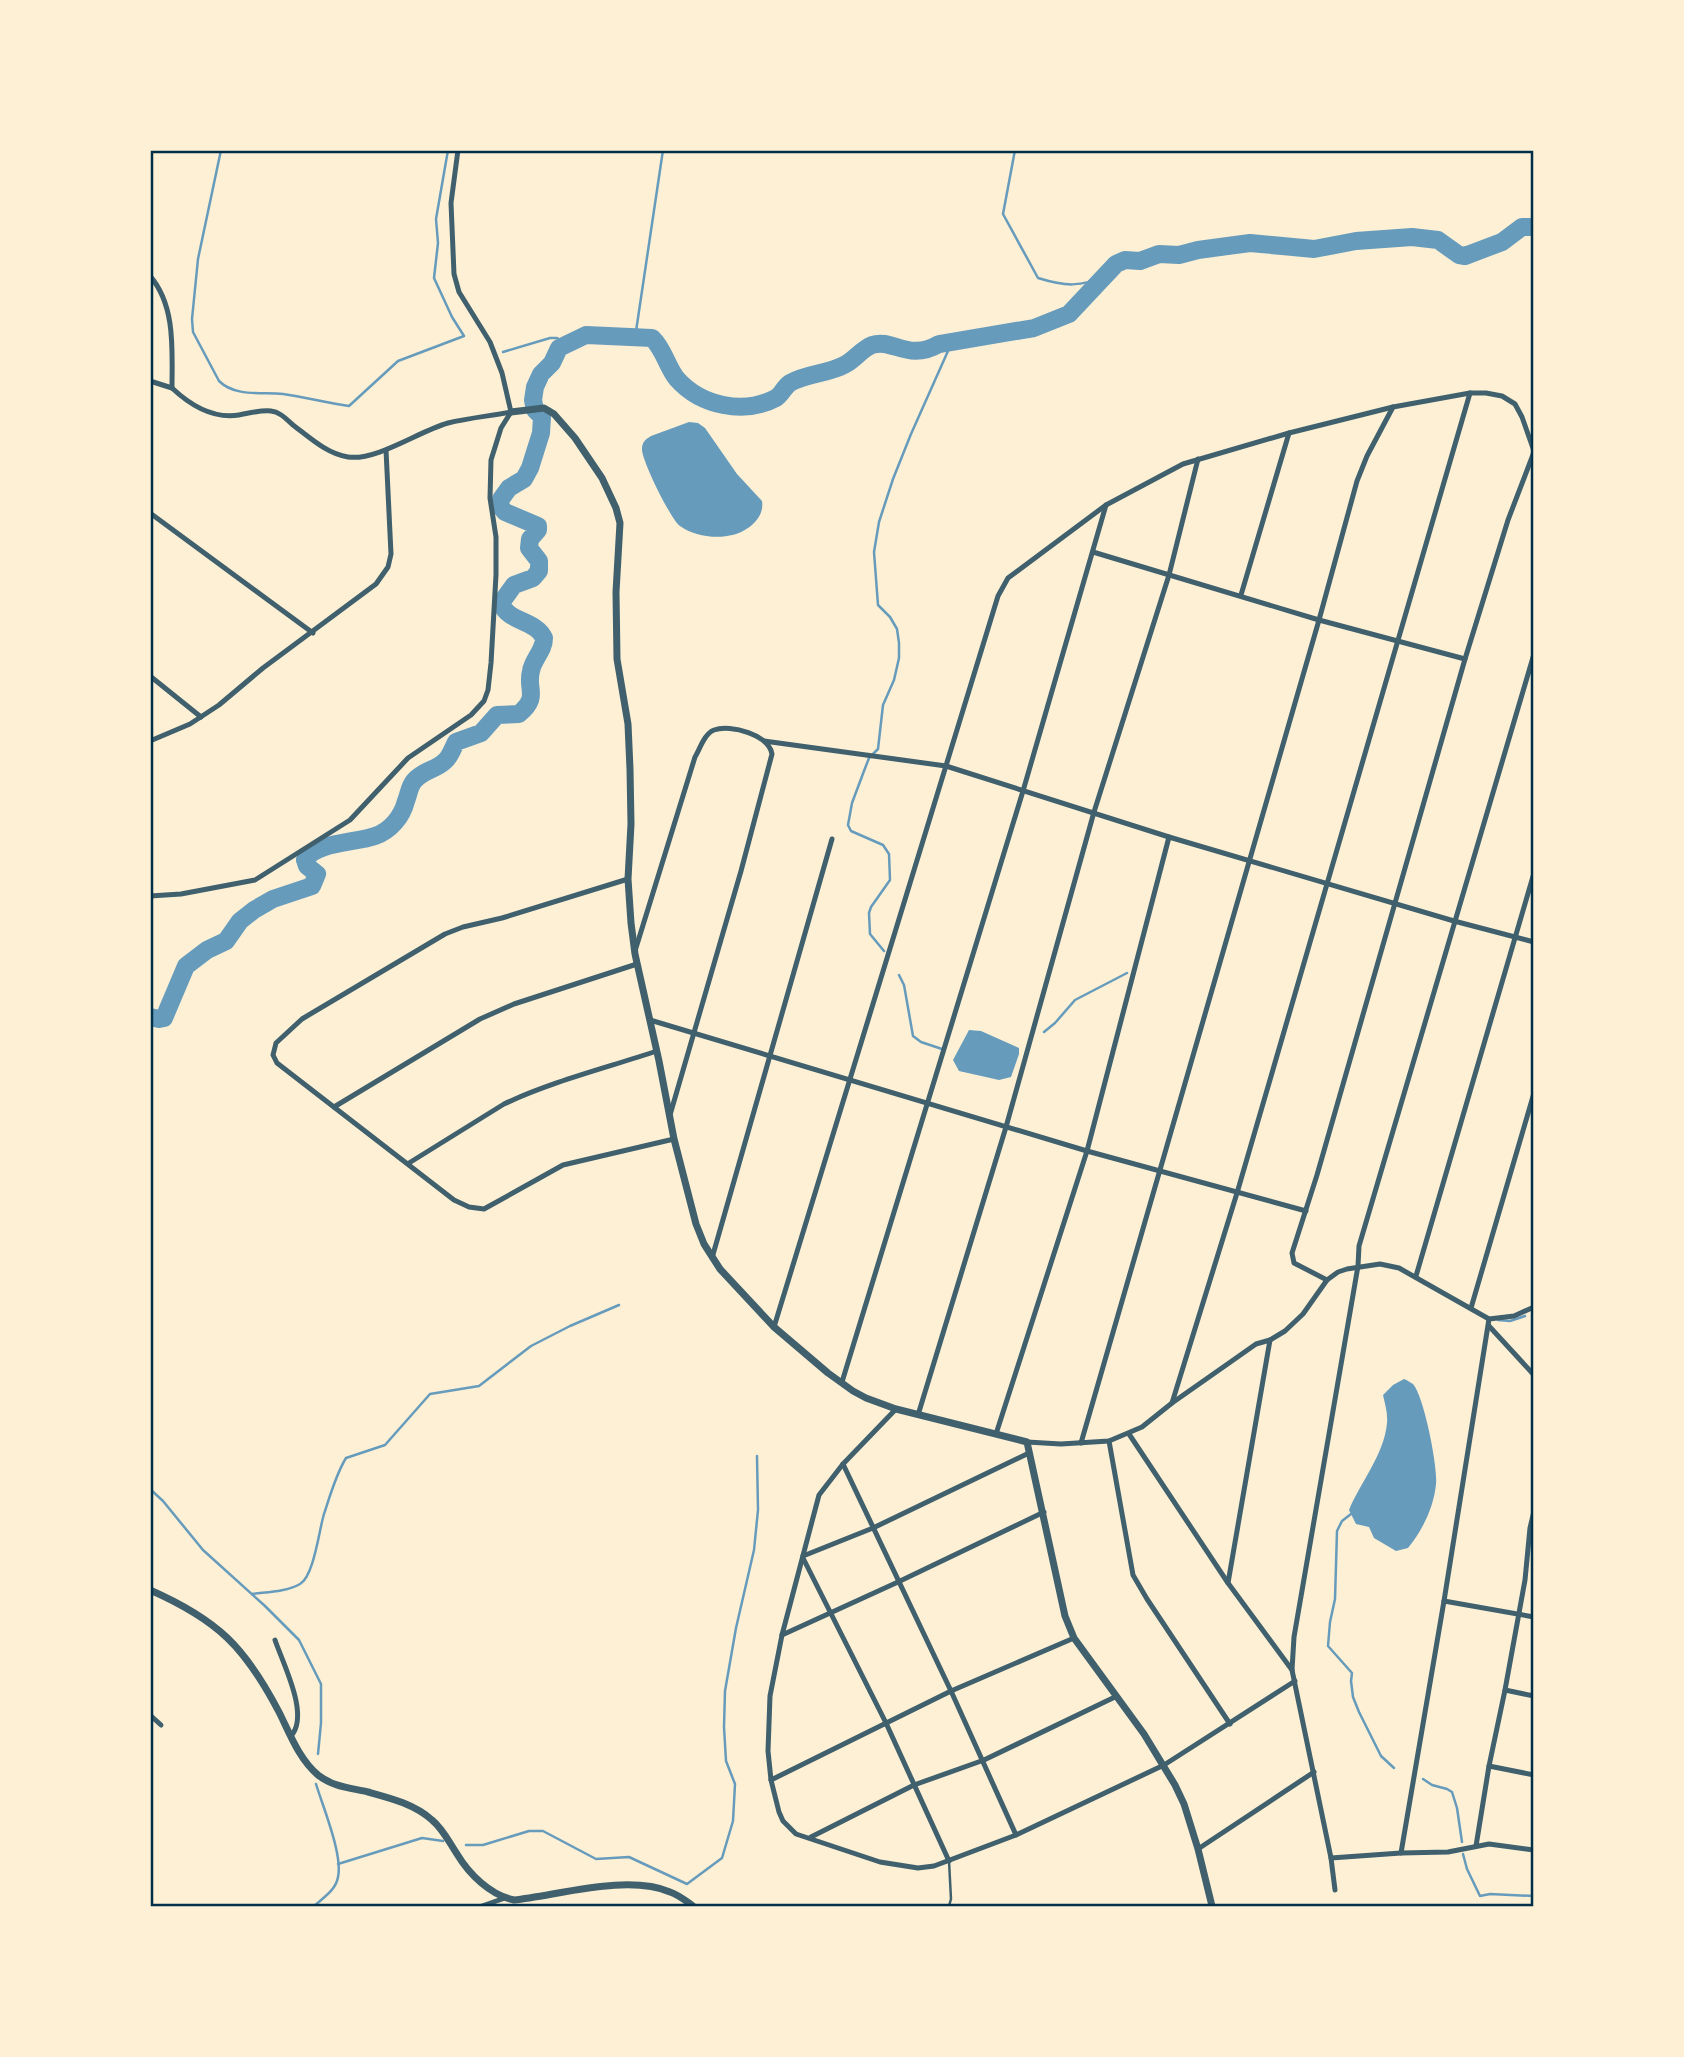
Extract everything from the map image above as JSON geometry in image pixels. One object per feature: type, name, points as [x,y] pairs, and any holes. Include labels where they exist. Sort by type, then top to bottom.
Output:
[{"type":"street","points":[[150,896],[181,894],[255,880],[351,820],[408,758],[471,715],[484,701],[488,691],[491,663],[496,575],[496,537],[490,498],[491,460],[501,428],[511,412],[502,373],[490,342],[459,292],[454,274],[451,203],[458,150]]},
{"type":"street","points":[[150,276],[159,285],[168,312],[172,388]]},
{"type":"street","points":[[150,381],[172,388],[196,407],[213,414],[227,416],[254,411],[279,413],[326,449],[351,458],[386,450],[450,422],[538,407],[554,414],[575,438],[610,493],[620,523],[616,634],[631,769],[628,879],[631,923],[635,954],[674,1139],[696,1223],[712,1258],[774,1327],[817,1365],[866,1398],[918,1415],[1027,1442],[1061,1444],[1109,1441],[1142,1427],[1256,1344],[1285,1331],[1303,1314],[1327,1280],[1338,1272],[1358,1266],[1380,1264],[1399,1268],[1416,1276],[1471,1308],[1489,1322],[1534,1375]]},
{"type":"street","points":[[1172,1403],[1237,1193],[1470,393]]},
{"type":"street","points":[[774,1327],[998,596],[1009,578],[1107,505],[1171,470],[1198,459],[1393,407],[1470,393],[1495,394],[1514,404],[1522,417],[1534,452],[1508,520],[1465,659],[1396,904],[1292,1253],[1292,1260],[1327,1280]]},
{"type":"street","points":[[1081,1443],[1357,481],[1393,407]]},
{"type":"street","points":[[1241,595],[1289,433]]},
{"type":"street","points":[[150,741],[201,717],[219,705],[263,668],[376,584],[388,567],[391,554],[386,450]]},
{"type":"street","points":[[918,1415],[1006,1127],[1094,812],[1169,575],[1198,459]]},
{"type":"street","points":[[842,1382],[1023,791],[1107,505]]},
{"type":"street","points":[[150,513],[313,633]]},
{"type":"street","points":[[1093,552],[1319,620],[1465,659]]},
{"type":"street","points":[[1335,1890],[1331,1858],[1292,1670],[1294,1637],[1358,1266],[1359,1246],[1534,654]]},
{"type":"street","points":[[150,676],[201,717]]},
{"type":"street","points":[[635,954],[695,758],[705,737],[714,730],[734,729],[764,741],[772,754],[669,1118]]},
{"type":"street","points":[[764,741],[946,766],[1169,837],[1534,942]]},
{"type":"street","points":[[996,1434],[1087,1151],[1169,837]]},
{"type":"street","points":[[712,1258],[832,839]]},
{"type":"street","points":[[1416,1276],[1534,873]]},
{"type":"street","points":[[628,879],[445,934],[302,1019],[276,1043],[273,1055],[277,1063],[454,1200],[470,1207],[484,1209],[564,1165],[674,1139]]},
{"type":"street","points":[[334,1107],[480,1019],[514,1004],[637,964]]},
{"type":"street","points":[[650,1020],[1087,1151],[1306,1211]]},
{"type":"street","points":[[409,1163],[519,1097],[657,1051]]},
{"type":"street","points":[[1471,1308],[1534,1093]]},
{"type":"street","points":[[1489,1322],[1514,1316],[1534,1307]]},
{"type":"street","points":[[1401,1853],[1489,1322]]},
{"type":"street","points":[[1228,1583],[1270,1340]]},
{"type":"street","points":[[896,1409],[843,1464],[819,1495],[782,1635],[768,1714],[768,1751],[771,1780],[779,1812],[783,1821],[796,1833],[863,1857],[901,1866],[934,1866],[1016,1835],[1164,1765],[1295,1681]]},
{"type":"street","points":[[1129,1434],[1228,1583],[1292,1670]]},
{"type":"street","points":[[1109,1441],[1133,1574],[1147,1600],[1230,1724]]},
{"type":"street","points":[[1027,1442],[1065,1616],[1074,1638],[1164,1765],[1181,1796],[1212,1906]]},
{"type":"street","points":[[803,1557],[873,1528],[1029,1453]]},
{"type":"street","points":[[843,1464],[984,1760],[1016,1835]]},
{"type":"street","points":[[1476,1846],[1525,1580],[1534,1511]]},
{"type":"street","points":[[782,1635],[1044,1512]]},
{"type":"street","points":[[803,1557],[886,1723],[949,1861]]},
{"type":"street","points":[[150,1590],[197,1613],[234,1644],[263,1683],[306,1763],[323,1780],[404,1803],[428,1817],[445,1835],[471,1873],[505,1898],[514,1900],[597,1887],[632,1885],[669,1891],[693,1906]]},
{"type":"street","points":[[1444,1601],[1534,1617]]},
{"type":"street","points":[[771,1780],[951,1691],[1074,1638]]},
{"type":"street","points":[[275,1640],[293,1692],[298,1716],[296,1730],[291,1736]]},
{"type":"street","points":[[1505,1690],[1534,1696]]},
{"type":"street","points":[[811,1838],[914,1786],[984,1760],[1117,1696]]},
{"type":"street","points":[[150,1715],[161,1725]]},
{"type":"street","points":[[1489,1766],[1534,1774]]},
{"type":"street","points":[[1198,1849],[1314,1772]]},
{"type":"street","points":[[1331,1858],[1448,1853],[1476,1846],[1498,1845],[1534,1850]]},
{"type":"street","points":[[482,1906],[505,1898]]},
{"type":"lane","points":[[949,1861],[949,1906]]},
{"type":"water","points":[[689,422],[698,423],[705,428],[737,474],[762,501],[757,520],[741,532],[714,537],[696,534],[680,526],[670,513],[651,476],[643,455],[642,447],[645,441],[651,436]]},
{"type":"water","points":[[969,1030],[981,1031],[1019,1048],[1011,1077],[999,1080],[959,1071],[953,1060]]},
{"type":"water","points":[[1404,1379],[1413,1384],[1422,1402],[1433,1448],[1436,1484],[1430,1510],[1418,1534],[1408,1548],[1396,1551],[1374,1538],[1369,1527],[1356,1524],[1349,1510],[1377,1457],[1385,1435],[1387,1416],[1383,1395]]},
{"type":"waterway","points":[[221,150],[198,259],[193,332],[219,381],[233,390],[283,394],[349,406],[398,361],[464,336],[434,278],[438,243],[436,219],[448,150]]},
{"type":"waterway","points":[[635,338],[663,150]]},
{"type":"waterway","points":[[1015,150],[1003,214],[1038,278],[1056,283],[1080,284],[1106,275]]},
{"type":"waterway","points":[[150,1017],[164,1018],[186,966],[207,950],[226,941],[240,921],[273,899],[312,886],[317,874],[307,866],[305,860],[310,854],[327,846],[375,836],[386,831],[402,813],[414,781],[445,761],[456,742],[481,733],[497,715],[519,714],[529,702],[531,671],[544,638],[535,628],[509,614],[501,603],[514,585],[533,578],[539,571],[539,561],[529,548],[530,539],[538,526],[505,512],[500,506],[501,499],[509,488],[524,479],[530,468],[541,433],[542,417],[535,410],[535,387],[559,348],[586,335],[652,338],[660,347],[677,379],[698,396],[724,405],[750,406],[776,398],[797,380],[846,364],[872,345],[887,344],[918,351],[939,344],[1034,328],[1069,314],[1116,264],[1125,260],[1140,261],[1159,254],[1179,255],[1250,243],[1314,249],[1356,241],[1412,237],[1438,240],[1459,255],[1465,256],[1502,242],[1522,227],[1534,227]]},
{"type":"waterway","points":[[503,352],[550,338],[557,338],[568,344]]},
{"type":"waterway","points":[[884,951],[870,934],[869,913],[890,880],[889,854],[883,845],[851,831],[848,825],[852,803],[869,758],[878,749],[883,705],[894,680],[899,658],[897,629],[878,605],[874,552],[879,522],[893,479],[952,342]]},
{"type":"waterway","points":[[1044,1032],[1075,1000],[1127,973]]},
{"type":"waterway","points":[[899,975],[904,985],[913,1036],[921,1042],[942,1049]]},
{"type":"waterway","points":[[252,1594],[289,1589],[305,1579],[331,1493],[346,1458],[385,1445],[430,1394],[479,1386],[531,1346],[619,1305]]},
{"type":"waterway","points":[[1498,1320],[1510,1321],[1525,1316]]},
{"type":"waterway","points":[[466,1845],[483,1845],[529,1831],[543,1831],[596,1859],[629,1857],[687,1884],[722,1858],[733,1821],[735,1784],[726,1761],[725,1691],[754,1550],[758,1510],[757,1456]]},
{"type":"waterway","points":[[150,1489],[203,1550],[299,1640],[321,1684],[318,1754]]},
{"type":"waterway","points":[[1351,1514],[1342,1521],[1337,1531],[1335,1599],[1328,1646],[1352,1673],[1353,1697],[1359,1712],[1381,1756],[1394,1768]]},
{"type":"waterway","points":[[1423,1779],[1452,1792],[1462,1842]]},
{"type":"waterway","points":[[314,1906],[335,1886],[339,1868],[335,1844],[316,1784]]},
{"type":"waterway","points":[[338,1864],[422,1838],[443,1841]]},
{"type":"waterway","points":[[1463,1854],[1480,1896],[1534,1896]]}]
